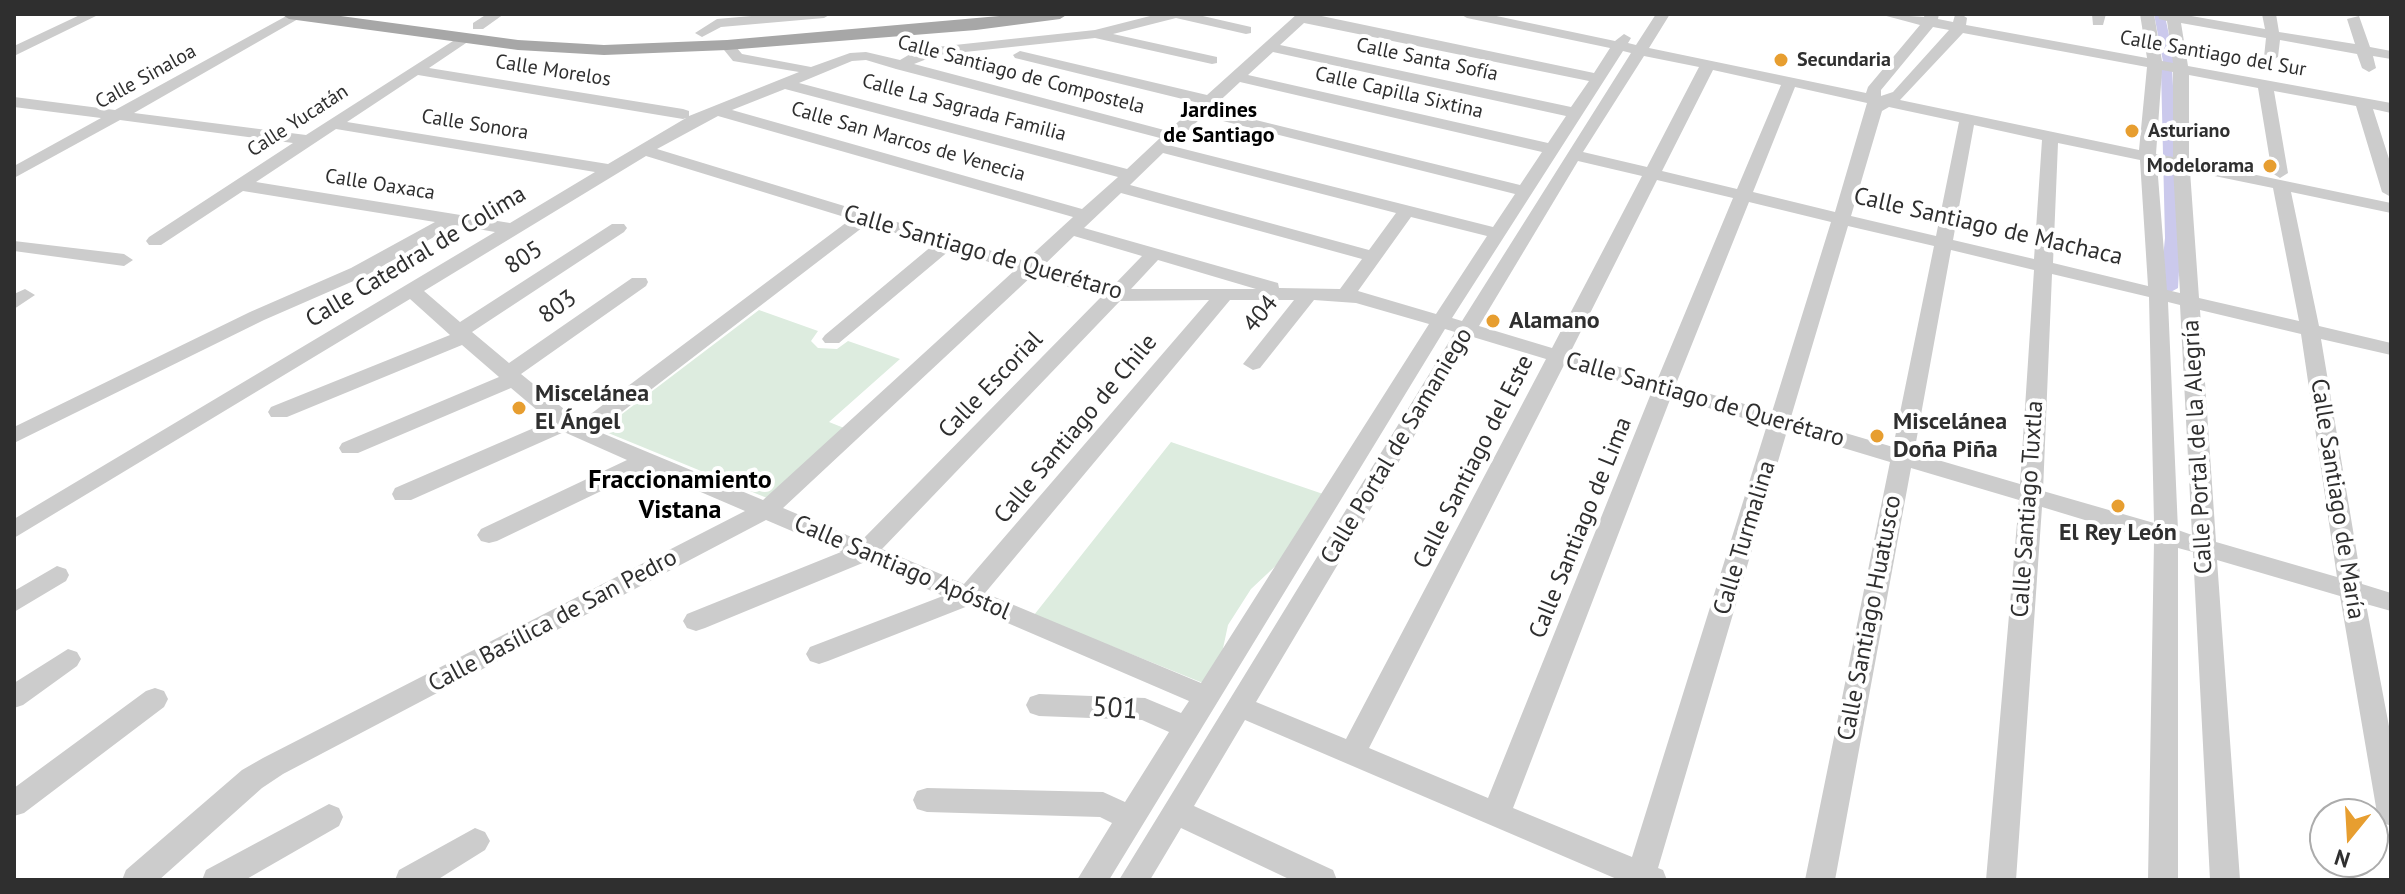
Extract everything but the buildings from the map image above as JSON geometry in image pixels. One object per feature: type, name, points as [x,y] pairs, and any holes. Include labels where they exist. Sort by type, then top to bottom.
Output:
[{"type":"main road","points":[[401,14],[471,32],[559,49],[651,50],[976,25],[1060,14]]},
{"type":"main road","points":[[294,15],[471,32],[589,37],[702,33],[953,14]]},
{"type":"street","points":[[14,52],[93,14]]},
{"type":"street","name":"Calle Yucatán","points":[[155,241],[497,14]]},
{"type":"street","points":[[702,33],[717,23],[824,14]]},
{"type":"street","points":[[901,66],[936,51],[1095,34],[1176,14],[1246,30]]},
{"type":"street","points":[[1467,14],[1631,44],[1707,67],[1789,84],[2280,179],[2391,208]]},
{"type":"street","points":[[1505,14],[1967,121],[2148,153]]},
{"type":"street","name":"Calle Portal de Samaniego","points":[[1092,880],[1551,149],[1598,78],[1663,14]]},
{"type":"street","name":"Calle Santiago del Sur","points":[[1886,14],[1960,21],[2155,63],[2391,108]]},
{"type":"street","name":"Calle Portal de la Alegría","points":[[2147,14],[2155,63],[2148,153],[2158,294],[2166,536],[2163,880]]},
{"type":"street","points":[[2154,14],[2391,55]]},
{"type":"street","points":[[2269,14],[2273,35],[2271,57]]},
{"type":"street","name":"Calle Sinaloa","points":[[14,173],[294,15]]},
{"type":"street","points":[[1303,16],[1598,78]]},
{"type":"street","name":"Calle Basílica de San Pedro","points":[[137,880],[252,779],[273,766],[766,510],[1303,16]]},
{"type":"street","name":"Calle Portal de la Alegría","points":[[2174,16],[2181,68],[2182,159],[2225,880]]},
{"type":"street","name":"Calle Turmalina","points":[[1647,878],[1841,218],[1881,100],[1931,18]]},
{"type":"street","points":[[2354,19],[2369,68]]},
{"type":"street","name":"Calle Turmalina","points":[[1881,100],[1960,21]]},
{"type":"street","points":[[1095,34],[1212,60]]},
{"type":"street","name":"Calle Portal de Samaniego","points":[[1134,880],[1573,155],[1631,44]]},
{"type":"street","points":[[727,45],[738,58],[805,69]]},
{"type":"street","name":"Calle Santa Sofía","points":[[1271,47],[1575,113]]},
{"type":"street","points":[[1020,55],[1525,191]]},
{"type":"street","name":"Calle Santiago de Compostela","points":[[859,56],[1497,233]]},
{"type":"street","name":"Calle Catedral de Colima","points":[[14,530],[698,118],[859,56]]},
{"type":"street","name":"Calle Santiago del Este","points":[[1353,753],[1707,67]]},
{"type":"street","name":"Calle Morelos","points":[[416,70],[683,114]]},
{"type":"street","name":"Calle Capilla Sixtina","points":[[1237,77],[1551,149]]},
{"type":"street","name":"Calle Santiago de María","points":[[2265,83],[2280,179],[2310,329],[2351,590],[2391,813]]},
{"type":"street","name":"Calle La Sagrada Familia","points":[[785,84],[1125,181],[1374,257]]},
{"type":"street","name":"Calle Santiago de Lima","points":[[1496,814],[1664,388],[1789,84]]},
{"type":"street","points":[[14,102],[309,140]]},
{"type":"street","points":[[2280,179],[2391,194],[2363,102]]},
{"type":"street","name":"Calle San Marcos de Venecia","points":[[717,111],[1088,216]]},
{"type":"street","name":"Calle Santiago Huatusco","points":[[1820,880],[1967,121]]},
{"type":"street","name":"Calle Sonora","points":[[333,124],[611,170]]},
{"type":"street","name":"Calle Santiago Tuxtla","points":[[2001,880],[2031,496],[2050,138]]},
{"type":"street","name":"Calle Santiago de Querétaro","points":[[643,150],[1115,295],[1346,295],[2391,602]]},
{"type":"street","name":"Calle Santiago de Machaca","points":[[1573,155],[2391,349]]},
{"type":"street","name":"Calle Oaxaca","points":[[241,185],[512,229]]},
{"type":"street","points":[[1346,295],[1408,209]]},
{"type":"street","points":[[403,494],[573,428],[864,218]]},
{"type":"street","points":[[14,436],[257,316],[358,272],[453,219]]},
{"type":"street","name":"805","points":[[279,412],[461,335],[618,228]]},
{"type":"street","points":[[1072,230],[1303,295]]},
{"type":"street","points":[[832,339],[947,243]]},
{"type":"street","points":[[14,246],[124,260]]},
{"type":"street","points":[[14,253],[81,264]]},
{"type":"street","name":"Calle Escorial","points":[[865,552],[1154,254]]},
{"type":"street","name":"803","points":[[350,448],[510,377],[639,282]]},
{"type":"street","name":"Calle Santiago Apóstol","points":[[411,290],[573,428],[1207,697]]},
{"type":"street","name":"Calle Santiago de Chile","points":[[968,596],[1224,295]]},
{"type":"street","name":"404","points":[[1253,364],[1303,295]]},
{"type":"street","points":[[489,535],[647,460]]},
{"type":"street","points":[[696,621],[865,552]]},
{"type":"street","points":[[14,603],[57,575]]},
{"type":"street","points":[[819,654],[968,596]]},
{"type":"street","points":[[14,697],[68,659]]},
{"type":"street","points":[[14,804],[155,699]]},
{"type":"street","name":"501","points":[[1039,705],[1145,709],[1188,728]]},
{"type":"street","points":[[1239,706],[1647,878]]},
{"type":"street","points":[[927,800],[1103,805],[1131,818]]},
{"type":"street","points":[[1175,811],[1322,880]]},
{"type":"street","points":[[217,880],[329,817]]},
{"type":"street","points":[[410,880],[475,841]]},
{"type":"green space","points":[[759,310],[818,331],[811,341],[818,348],[837,349],[848,341],[900,359],[829,422],[844,428],[767,498],[601,430]]},
{"type":"green space","points":[[1171,442],[1326,495],[1283,559],[1251,589],[1228,625],[1222,653],[1203,683],[1034,615]]},
{"type":"waterway","points":[[2159,16],[2168,64]]},
{"type":"waterway","points":[[2168,70],[2173,238],[2169,288]]},
{"type":"place","name":"Secundaria","points":[[1781,60]]},
{"type":"place","name":"Asturiano","points":[[2132,131]]},
{"type":"place","name":"Modelorama","points":[[2270,166]]},
{"type":"place","name":"Alamano","points":[[1493,321]]},
{"type":"place","name":"Miscelánea El Ángel","points":[[519,408]]},
{"type":"place","name":"Miscelánea Doña Piña","points":[[1877,436]]},
{"type":"place","name":"El Rey León","points":[[2118,506]]},
{"type":"district","name":"Jardines de Santiago","points":[[1219,124]]},
{"type":"district","name":"Fraccionamiento Vistana","points":[[680,496]]}]
